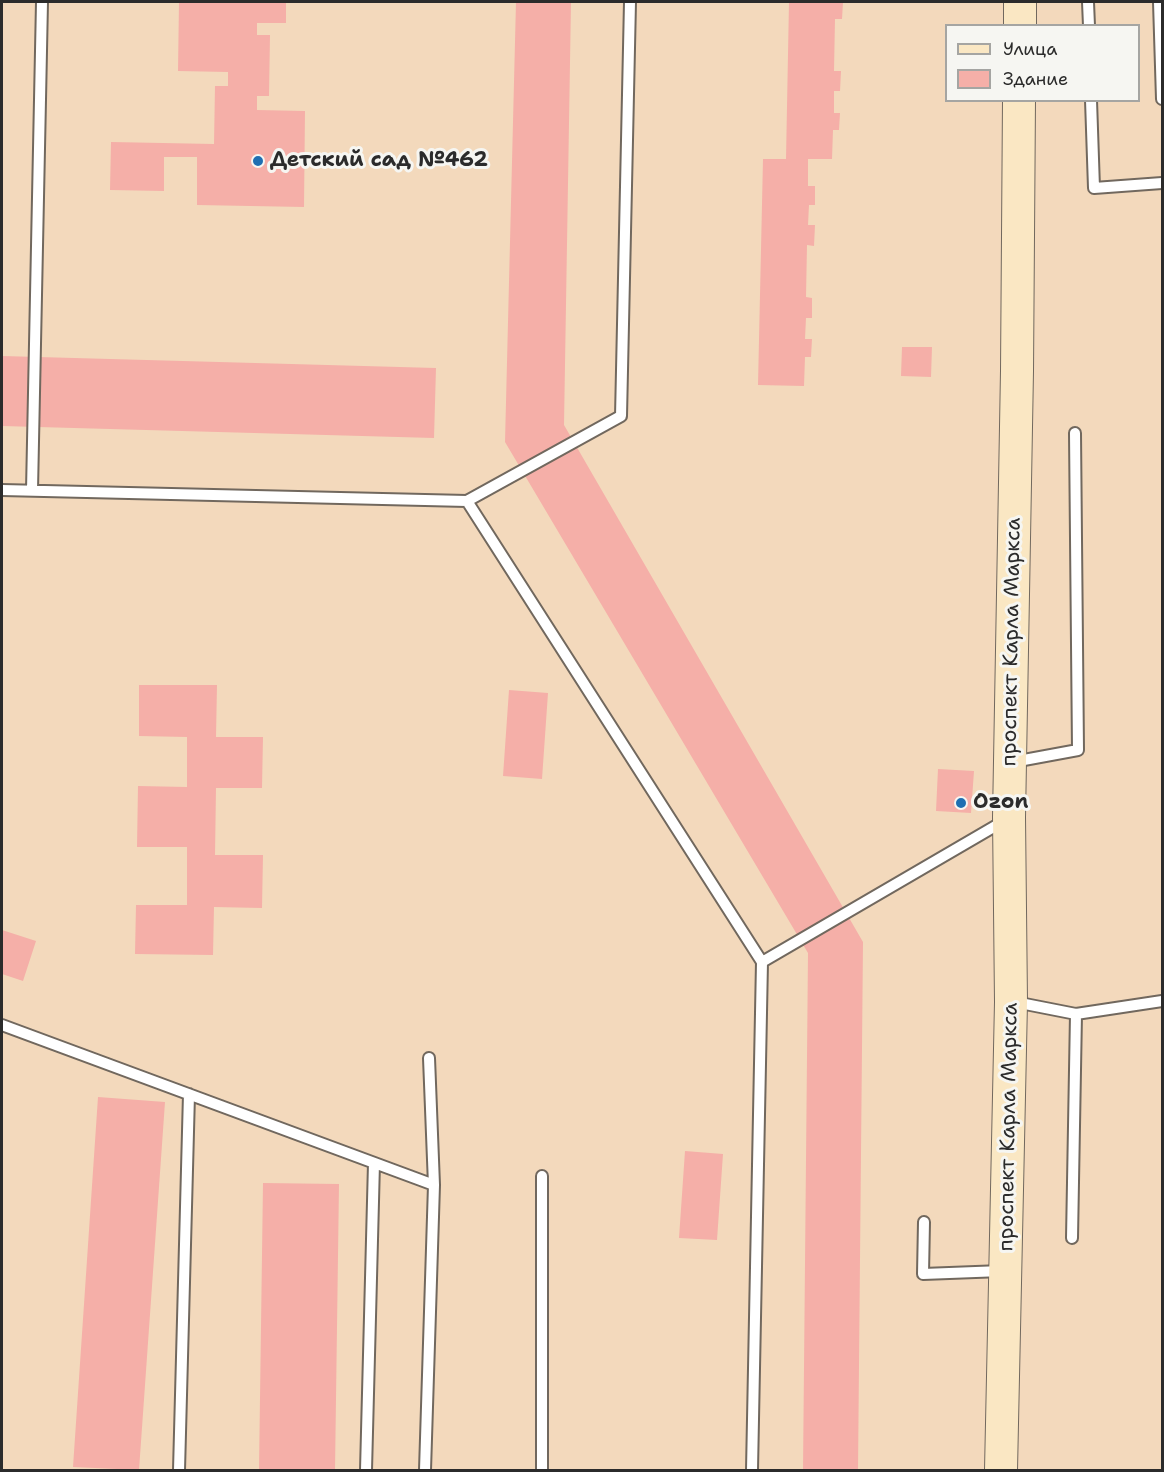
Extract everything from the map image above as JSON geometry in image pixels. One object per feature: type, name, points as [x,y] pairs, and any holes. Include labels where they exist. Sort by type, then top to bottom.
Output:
[{"type":"main road","points":[[1020,2],[1020,24]]},
{"type":"main road","name":"проспект Карла Маркса","points":[[1001,1470],[1011,1002],[1009,818],[1019,102]]},
{"type":"lane","points":[[32,490],[42,2]]},
{"type":"lane","points":[[2,490],[467,501],[621,416],[630,2]]},
{"type":"lane","points":[[1089,2],[1089,24]]},
{"type":"lane","points":[[1159,2],[1162,99]]},
{"type":"lane","points":[[1091,102],[1094,188],[1162,183]]},
{"type":"lane","points":[[1010,763],[1078,750],[1075,433]]},
{"type":"lane","points":[[467,501],[762,962],[752,1470]]},
{"type":"lane","points":[[762,962],[1009,818]]},
{"type":"lane","points":[[1011,1002],[1076,1014],[1162,1001]]},
{"type":"lane","points":[[1072,1238],[1076,1014]]},
{"type":"lane","points":[[2,1025],[434,1185]]},
{"type":"lane","points":[[425,1470],[434,1185],[429,1058]]},
{"type":"lane","points":[[179,1470],[189,1094]]},
{"type":"lane","points":[[366,1470],[374,1163]]},
{"type":"lane","points":[[542,1176],[542,1470]]},
{"type":"lane","points":[[924,1222],[923,1274],[1006,1271]]},
{"type":"building","points":[[179,2],[286,2],[286,23],[257,23],[257,35],[270,35],[269,96],[257,96],[257,110],[305,111],[304,207],[197,205],[197,157],[164,157],[164,191],[110,190],[111,142],[214,144],[215,86],[228,86],[228,72],[178,71]]},
{"type":"building","points":[[516,2],[571,2],[564,425],[863,942],[858,1470],[803,1470],[808,953],[505,442]]},
{"type":"building","points":[[789,2],[843,2],[842,19],[835,19],[834,71],[841,71],[840,91],[834,91],[834,113],[840,113],[839,130],[833,130],[832,159],[808,159],[808,186],[815,186],[815,205],[809,205],[808,225],[815,225],[814,246],[807,245],[806,297],[812,298],[812,318],[806,318],[805,339],[812,339],[811,357],[805,357],[804,386],[758,385],[763,159],[786,159]]},
{"type":"building","points":[[902,347],[932,347],[931,377],[901,376]]},
{"type":"building","points":[[2,356],[436,368],[434,438],[2,426]]},
{"type":"building","points":[[139,685],[217,685],[216,737],[263,737],[262,788],[216,788],[215,855],[263,855],[262,908],[214,907],[213,955],[135,954],[136,905],[187,905],[187,847],[137,847],[138,786],[187,787],[187,737],[139,736]]},
{"type":"building","points":[[509,690],[548,693],[542,779],[503,776]]},
{"type":"building","points":[[938,769],[974,771],[971,813],[936,811]]},
{"type":"building","points":[[2,930],[36,941],[23,981],[2,974]]},
{"type":"building","points":[[98,1097],[165,1102],[139,1470],[73,1467]]},
{"type":"building","points":[[685,1151],[723,1154],[717,1240],[679,1238]]},
{"type":"building","points":[[263,1183],[339,1184],[335,1470],[259,1470]]},
{"type":"place","name":"Детский сад №462","points":[[258,161]]},
{"type":"place","name":"Ozon","points":[[961,803]]}]
